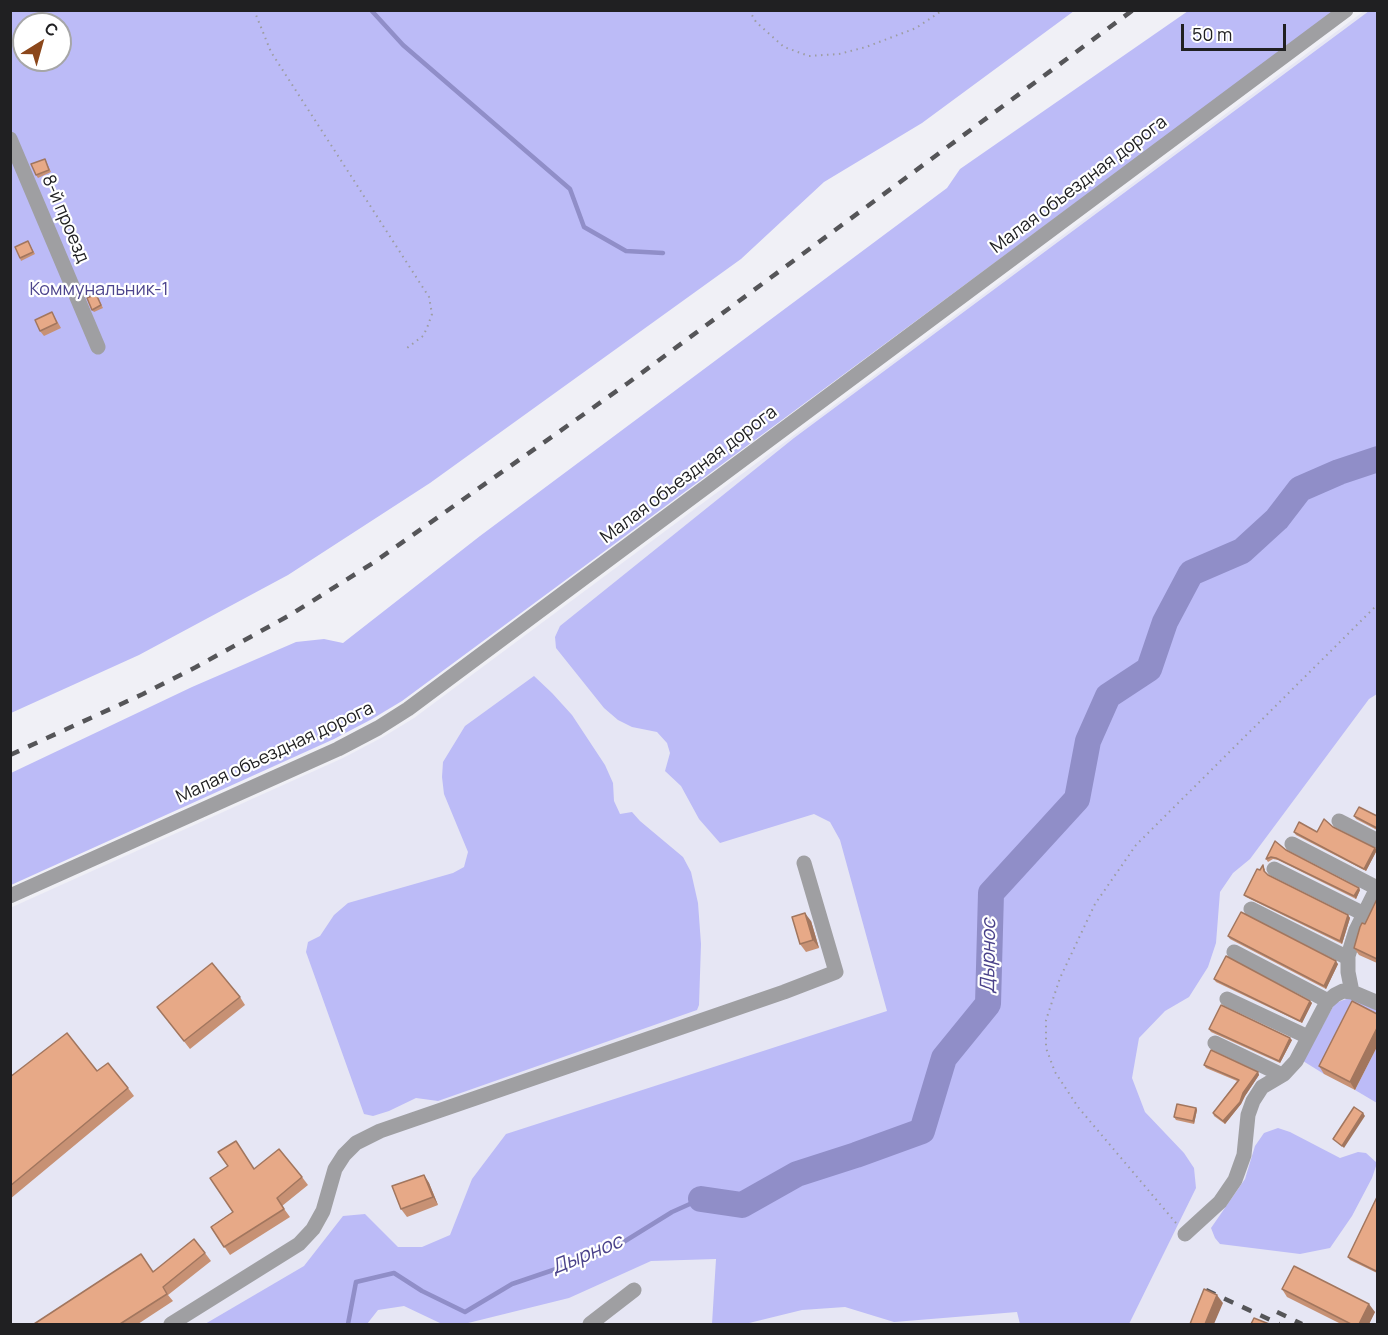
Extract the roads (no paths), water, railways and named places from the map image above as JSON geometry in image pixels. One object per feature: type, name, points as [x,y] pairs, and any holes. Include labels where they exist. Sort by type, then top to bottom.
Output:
[{"type":"street","name":"Малая объездная дорога","points":[[10,896],[338,749],[408,709],[1346,10]]},
{"type":"street","name":"8-й проезд","points":[[10,140],[98,347]]},
{"type":"street","points":[[1339,821],[1377,841]]},
{"type":"street","points":[[1292,844],[1377,887],[1356,930],[1348,958],[1352,992]]},
{"type":"street","points":[[171,1324],[299,1244],[313,1229],[323,1211],[335,1168],[356,1143],[380,1131],[836,972],[804,863]]},
{"type":"street","points":[[1274,869],[1364,914]]},
{"type":"street","points":[[1251,909],[1348,958]]},
{"type":"street","points":[[1234,952],[1328,1001]]},
{"type":"street","points":[[1185,1234],[1220,1202],[1235,1180],[1244,1155],[1248,1115],[1252,1101],[1262,1087],[1282,1075],[1296,1060],[1328,1001],[1335,994],[1343,991],[1352,992],[1377,1003]]},
{"type":"street","points":[[1227,999],[1308,1037]]},
{"type":"street","points":[[1215,1043],[1282,1075]]},
{"type":"street","points":[[590,1324],[634,1290]]},
{"type":"waterway","points":[[371,10],[403,45],[570,189],[584,227],[626,251],[663,253]]},
{"type":"waterway","name":"Дырнос","points":[[701,1199],[742,1205],[797,1174],[922,1131],[944,1058],[988,1004],[991,893],[1077,799],[1088,741],[1108,696],[1149,669],[1165,622],[1191,573],[1242,551],[1277,519],[1300,489],[1339,472],[1378,459]]},
{"type":"waterway","name":"Дырнос","points":[[348,1324],[356,1282],[394,1273],[422,1291],[465,1312],[512,1284],[609,1251],[672,1212],[701,1199]]},
{"type":"railway","points":[[10,755],[196,667],[290,615],[373,563],[628,383],[1133,10]]},
{"type":"railway","points":[[1206,1290],[1279,1324]]},
{"type":"railway","points":[[1277,1312],[1302,1324]]},
{"type":"park label","name":"Коммунальник-1","points":[[99,290]]}]
